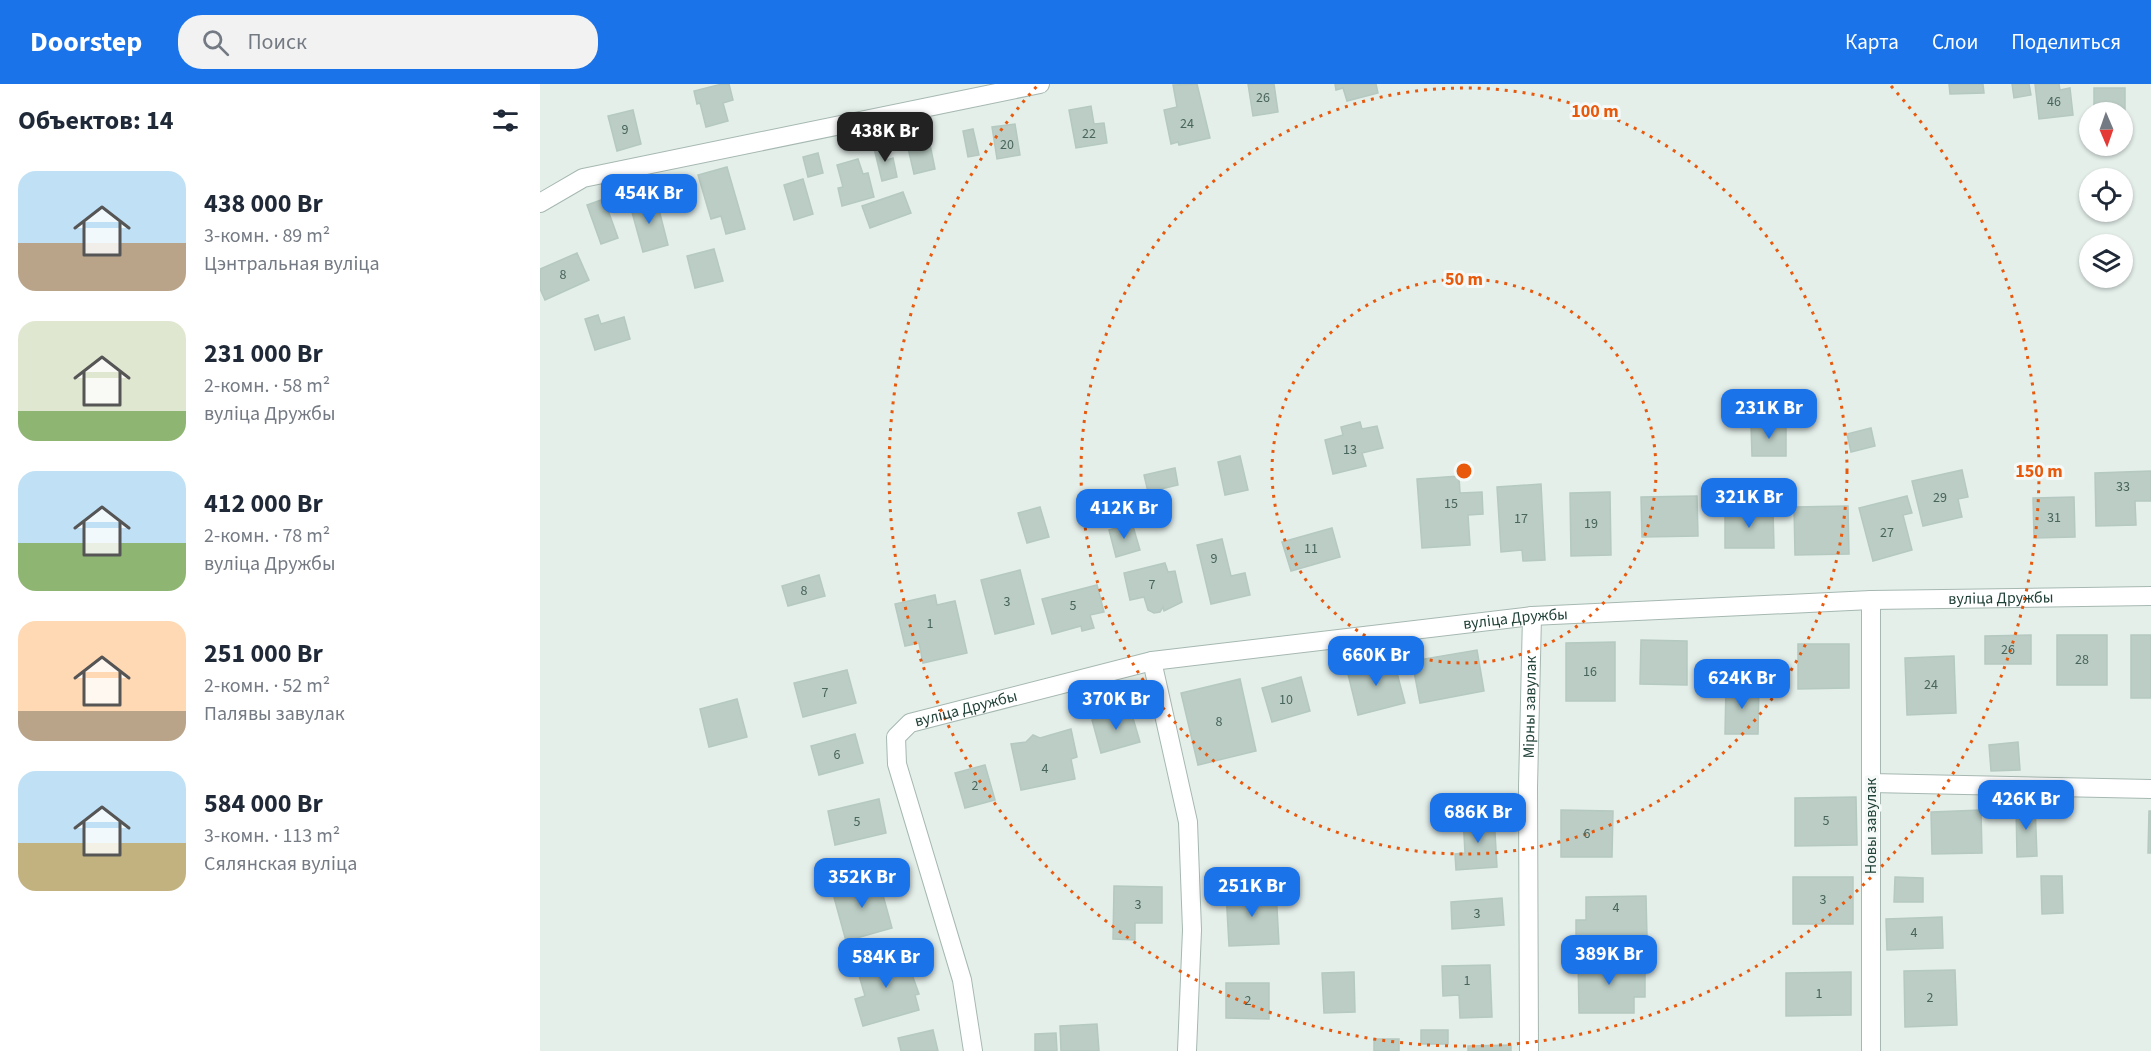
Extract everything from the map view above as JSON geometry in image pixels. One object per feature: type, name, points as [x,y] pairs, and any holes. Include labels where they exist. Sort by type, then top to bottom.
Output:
[{"type":"street","points":[[540,203],[583,178],[1040,84]]},
{"type":"street","name":"вуліца Дружбы","points":[[973,1051],[962,980],[897,764],[896,738],[910,723],[1152,661],[1532,616],[1871,600],[2151,596]]},
{"type":"street","name":"Новы завулак","points":[[1871,600],[1871,1051]]},
{"type":"street","name":"Мірны завулак","points":[[1529,1051],[1528,787],[1532,616]]},
{"type":"street","points":[[1152,661],[1188,822],[1192,930],[1186,1051]]},
{"type":"street","points":[[1871,783],[2151,789]]},
{"type":"building","points":[[729,84],[733,100],[723,103],[728,121],[706,127],[700,103],[697,104],[694,91]]},
{"type":"building","points":[[1197,84],[1210,138],[1179,145],[1178,142],[1171,144],[1164,110],[1177,107],[1173,85]]},
{"type":"building","points":[[1248,84],[1274,84],[1278,112],[1253,116]]},
{"type":"building","points":[[1335,84],[1376,84],[1378,93],[1347,101],[1343,88],[1336,90]]},
{"type":"building","points":[[1949,84],[1983,84],[1984,93],[1950,94]]},
{"type":"building","points":[[2012,84],[2029,84],[2031,95],[2014,98]]},
{"type":"building","points":[[2035,84],[2059,84],[2060,90],[2070,88],[2073,115],[2039,119]]},
{"type":"building","points":[[2094,88],[2125,88],[2125,102],[2094,102]]},
{"type":"building","points":[[1091,106],[1094,124],[1104,123],[1107,143],[1076,148],[1069,110]]},
{"type":"building","points":[[633,110],[641,144],[617,151],[608,116]]},
{"type":"building","points":[[1015,124],[1020,155],[997,159],[992,127]]},
{"type":"building","points":[[973,129],[979,155],[968,157],[963,131]]},
{"type":"building","points":[[928,135],[935,169],[914,174],[906,139]]},
{"type":"building","points":[[883,142],[887,160],[893,158],[897,177],[882,181],[873,144]]},
{"type":"building","points":[[818,153],[823,173],[808,177],[803,157]]},
{"type":"building","points":[[858,159],[863,174],[868,173],[874,197],[842,206],[838,188],[843,187],[837,165]]},
{"type":"building","points":[[727,167],[745,229],[726,234],[721,216],[711,219],[698,175]]},
{"type":"building","points":[[803,179],[813,214],[794,220],[784,185]]},
{"type":"building","points":[[903,192],[911,213],[870,228],[862,206]]},
{"type":"building","points":[[656,198],[668,245],[643,252],[630,205]]},
{"type":"building","points":[[604,199],[618,238],[601,244],[587,205]]},
{"type":"building","points":[[714,249],[723,281],[695,288],[687,256]]},
{"type":"building","points":[[577,253],[589,280],[545,300],[540,289],[540,269]]},
{"type":"building","points":[[598,315],[601,324],[624,317],[630,339],[595,350],[585,319]]},
{"type":"building","points":[[1360,422],[1362,429],[1377,426],[1383,448],[1362,453],[1366,466],[1333,474],[1325,440],[1343,435],[1341,427]]},
{"type":"building","points":[[1786,424],[1786,456],[1752,456],[1751,425]]},
{"type":"building","points":[[1871,428],[1875,446],[1851,452],[1847,434]]},
{"type":"building","points":[[1240,456],[1248,490],[1225,495],[1218,462]]},
{"type":"building","points":[[1175,468],[1178,485],[1148,492],[1144,475]]},
{"type":"building","points":[[1962,470],[1968,497],[1958,499],[1962,517],[1923,526],[1912,481]]},
{"type":"building","points":[[2151,471],[2151,501],[2135,501],[2136,525],[2096,526],[2095,473]]},
{"type":"building","points":[[1459,476],[1460,493],[1482,492],[1483,514],[1468,515],[1470,545],[1422,548],[1417,479]]},
{"type":"building","points":[[1541,484],[1545,560],[1523,561],[1522,550],[1501,552],[1497,487]]},
{"type":"building","points":[[1610,492],[1611,555],[1571,556],[1570,493]]},
{"type":"building","points":[[1697,496],[1698,536],[1642,537],[1641,497]]},
{"type":"building","points":[[1907,496],[1912,513],[1903,515],[1912,550],[1873,561],[1859,508]]},
{"type":"building","points":[[2074,497],[2075,537],[2034,538],[2033,498]]},
{"type":"building","points":[[1848,506],[1849,554],[1795,555],[1794,507]]},
{"type":"building","points":[[1040,507],[1049,537],[1027,543],[1018,513]]},
{"type":"building","points":[[1725,510],[1773,510],[1774,548],[1725,548]]},
{"type":"building","points":[[1132,523],[1140,550],[1116,557],[1109,530]]},
{"type":"building","points":[[1332,528],[1340,557],[1291,571],[1282,542]]},
{"type":"building","points":[[1222,539],[1231,576],[1245,573],[1250,595],[1211,604],[1197,545]]},
{"type":"building","points":[[1165,563],[1168,572],[1175,571],[1182,602],[1164,611],[1163,607],[1160,612],[1154,613],[1148,610],[1144,597],[1130,600],[1124,573]]},
{"type":"building","points":[[1020,570],[1034,624],[995,634],[981,580]]},
{"type":"building","points":[[819,575],[825,596],[788,606],[782,586]]},
{"type":"building","points":[[1097,585],[1104,612],[1090,615],[1094,628],[1082,631],[1081,626],[1052,634],[1042,599]]},
{"type":"building","points":[[935,595],[937,605],[955,601],[967,653],[923,663],[919,643],[905,646],[895,604]]},
{"type":"building","points":[[2031,635],[2031,664],[1985,664],[1985,636]]},
{"type":"building","points":[[2057,635],[2107,635],[2107,685],[2057,685]]},
{"type":"building","points":[[2131,635],[2151,635],[2151,698],[2131,698]]},
{"type":"building","points":[[1641,640],[1687,641],[1687,685],[1640,684]]},
{"type":"building","points":[[1615,642],[1615,701],[1566,701],[1566,643]]},
{"type":"building","points":[[1798,644],[1849,644],[1849,688],[1798,689]]},
{"type":"building","points":[[1477,650],[1484,691],[1420,703],[1412,661]]},
{"type":"building","points":[[1954,656],[1956,713],[1907,715],[1905,658]]},
{"type":"building","points":[[1393,658],[1405,703],[1358,715],[1347,670]]},
{"type":"building","points":[[847,670],[856,703],[803,717],[794,683]]},
{"type":"building","points":[[1301,677],[1310,711],[1272,722],[1262,688]]},
{"type":"building","points":[[1240,679],[1256,751],[1198,765],[1181,693]]},
{"type":"building","points":[[1726,685],[1759,686],[1758,734],[1725,734]]},
{"type":"building","points":[[737,699],[747,737],[709,747],[700,709]]},
{"type":"building","points":[[1130,708],[1140,742],[1101,753],[1092,720]]},
{"type":"building","points":[[1071,729],[1077,757],[1071,759],[1075,779],[1021,790],[1011,744],[1026,742],[1033,735],[1040,738]]},
{"type":"building","points":[[855,734],[863,763],[819,775],[811,746]]},
{"type":"building","points":[[2018,742],[2020,770],[1991,771],[1989,745]]},
{"type":"building","points":[[985,765],[995,800],[965,808],[955,773]]},
{"type":"building","points":[[1856,797],[1857,845],[1795,846],[1795,798]]},
{"type":"building","points":[[879,799],[886,833],[835,845],[828,811]]},
{"type":"building","points":[[2035,804],[2037,856],[2017,857],[2016,805]]},
{"type":"building","points":[[1561,810],[1613,811],[1612,857],[1561,857]]},
{"type":"building","points":[[1981,810],[1982,853],[1932,854],[1931,812]]},
{"type":"building","points":[[2149,811],[2151,811],[2151,853],[2148,853]]},
{"type":"building","points":[[1494,815],[1497,867],[1456,870],[1455,854],[1465,853],[1463,817]]},
{"type":"building","points":[[2041,876],[2062,876],[2063,913],[2042,914]]},
{"type":"building","points":[[878,877],[892,928],[846,941],[832,890]]},
{"type":"building","points":[[1793,877],[1853,877],[1853,924],[1793,924]]},
{"type":"building","points":[[1895,877],[1923,878],[1923,902],[1894,902]]},
{"type":"building","points":[[1114,886],[1162,887],[1162,923],[1135,923],[1135,940],[1113,939]]},
{"type":"building","points":[[1276,890],[1279,944],[1229,946],[1226,892]]},
{"type":"building","points":[[1646,896],[1647,937],[1576,938],[1576,920],[1586,920],[1586,897]]},
{"type":"building","points":[[1502,898],[1504,925],[1452,929],[1451,902]]},
{"type":"building","points":[[1942,917],[1943,948],[1887,950],[1886,919]]},
{"type":"building","points":[[904,952],[919,994],[915,995],[919,1010],[863,1026],[855,999],[865,996],[856,965]]},
{"type":"building","points":[[1578,958],[1613,958],[1614,966],[1645,965],[1645,997],[1634,997],[1634,1013],[1579,1013]]},
{"type":"building","points":[[1490,965],[1492,1017],[1460,1018],[1459,995],[1443,996],[1442,966]]},
{"type":"building","points":[[1955,970],[1957,1025],[1905,1027],[1904,971]]},
{"type":"building","points":[[1354,972],[1355,1012],[1324,1013],[1322,973]]},
{"type":"building","points":[[1851,972],[1851,1015],[1786,1016],[1786,973]]},
{"type":"building","points":[[1226,983],[1269,983],[1269,1019],[1226,1018]]},
{"type":"building","points":[[1097,1024],[1099,1051],[1061,1051],[1060,1026]]},
{"type":"building","points":[[933,1030],[938,1051],[901,1051],[898,1038]]},
{"type":"building","points":[[1421,1030],[1448,1030],[1448,1044],[1421,1044]]},
{"type":"building","points":[[1056,1033],[1057,1051],[1035,1051],[1035,1034]]},
{"type":"building","points":[[1374,1039],[1399,1039],[1399,1051],[1374,1051]]},
{"type":"building","points":[[1511,1045],[1511,1051],[1468,1051],[1468,1046]]}]
